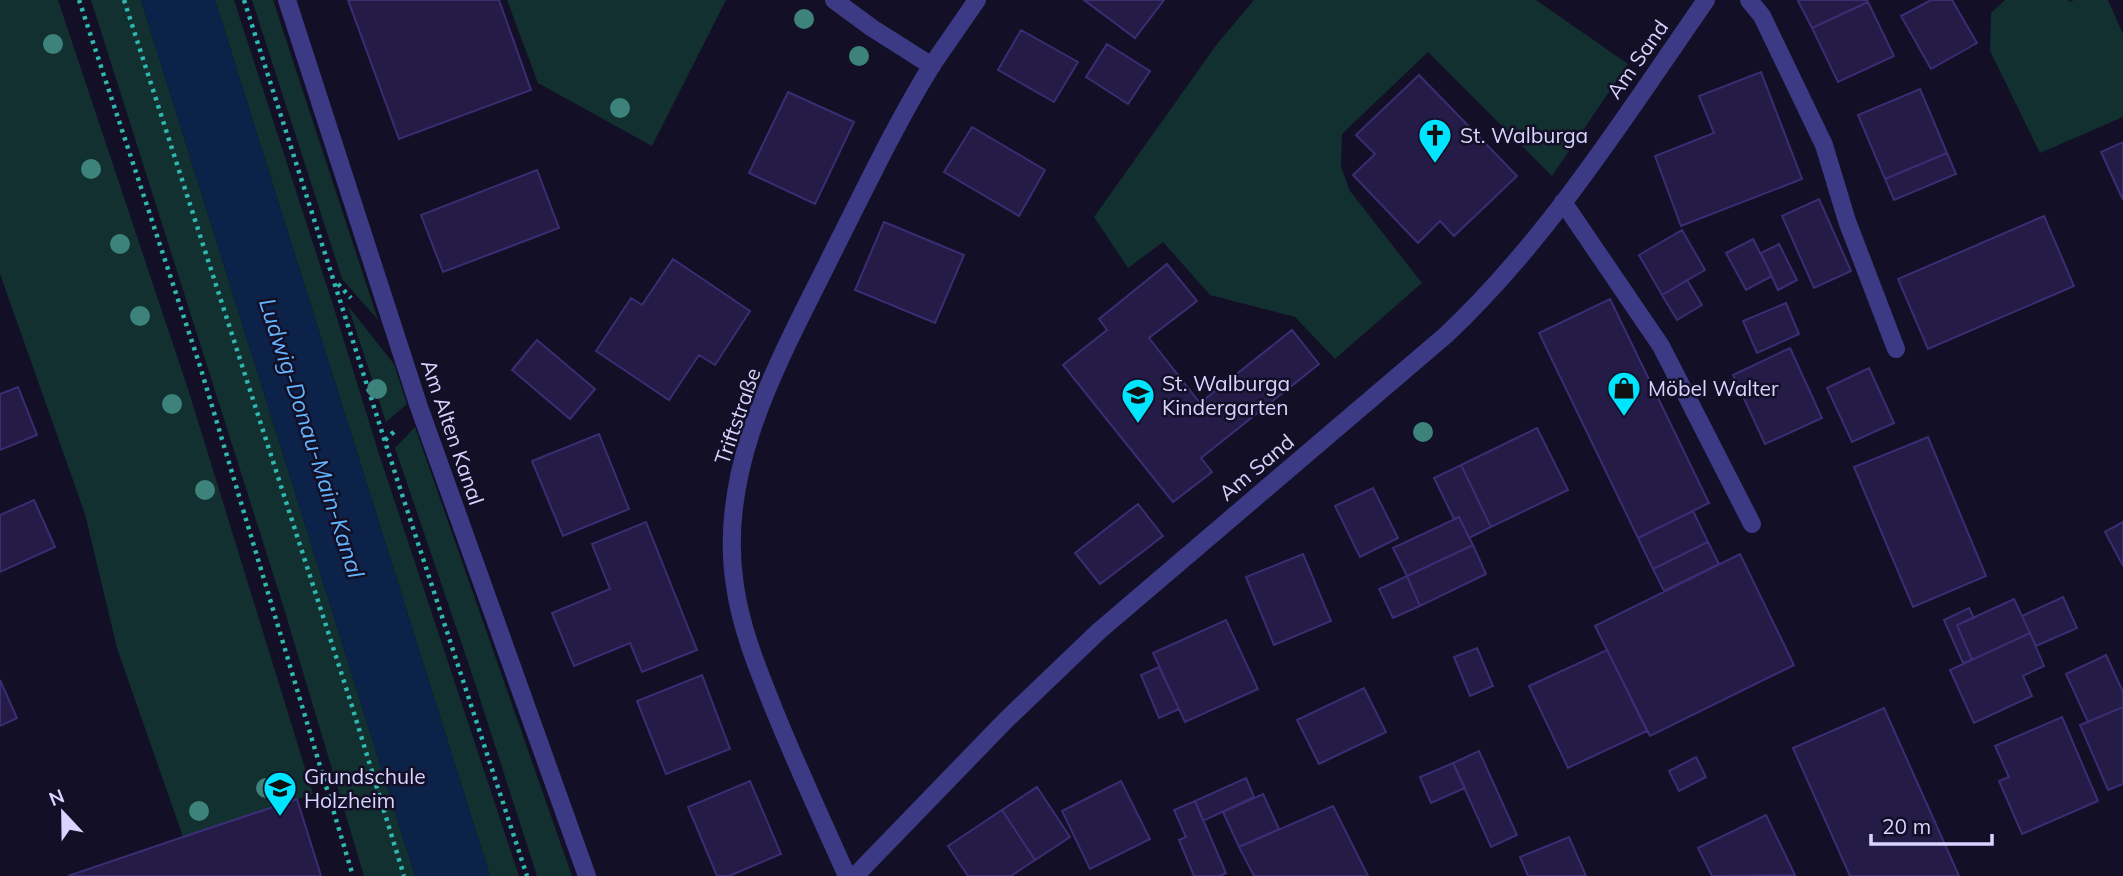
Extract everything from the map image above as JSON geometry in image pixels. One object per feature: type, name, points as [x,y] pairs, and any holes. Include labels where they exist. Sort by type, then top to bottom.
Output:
[{"type":"street","name":"Am Alten Kanal","points":[[287,0],[419,407],[587,876]]},
{"type":"street","points":[[834,0],[932,66]]},
{"type":"street","name":"Triftstraße","points":[[847,876],[793,755],[751,651],[735,587],[730,542],[736,492],[746,445],[761,402],[805,310],[891,139],[932,66],[977,0]]},
{"type":"street","name":"Am Sand","points":[[855,876],[1006,720],[1099,631],[1417,360],[1484,299],[1563,202],[1706,0]]},
{"type":"street","points":[[1749,0],[1762,16],[1824,145],[1847,221],[1896,349]]},
{"type":"street","points":[[1563,202],[1661,346],[1752,524]]},
{"type":"path","points":[[79,0],[200,366],[353,876]]},
{"type":"path","points":[[124,0],[351,703],[404,876]]},
{"type":"path","points":[[244,0],[527,876]]},
{"type":"green space","points":[[0,0],[58,0],[189,392],[313,794],[183,837],[117,648],[85,514],[0,274]]},
{"type":"green space","points":[[91,0],[141,0],[415,876],[364,876],[282,602]]},
{"type":"green space","points":[[215,0],[234,0],[379,454],[519,876],[490,876]]},
{"type":"green space","points":[[252,0],[273,0],[378,320],[342,279]]},
{"type":"green space","points":[[507,0],[726,0],[652,146],[538,83]]},
{"type":"green space","points":[[1254,0],[1536,0],[1628,64],[1552,176],[1428,52],[1342,134],[1341,167],[1350,191],[1422,283],[1335,359],[1295,317],[1210,295],[1163,242],[1128,268],[1094,217],[1217,44]]},
{"type":"green space","points":[[2005,0],[2108,0],[2123,34],[2123,117],[2040,153],[1990,51],[1991,13]]},
{"type":"green space","points":[[348,306],[394,364],[407,404],[386,422]]},
{"type":"green space","points":[[415,427],[572,876],[537,876],[395,448]]},
{"type":"water","name":"Ludwig-Donau-Main-Kanal","points":[[141,0],[215,0],[490,876],[415,876]]},
{"type":"building","points":[[348,0],[499,0],[531,90],[399,139]]},
{"type":"building","points":[[1084,0],[1164,0],[1135,38]]},
{"type":"building","points":[[1931,0],[1952,0],[1977,43],[1931,69],[1901,16]]},
{"type":"building","points":[[1798,1],[1868,2],[1812,28]]},
{"type":"building","points":[[1868,2],[1894,56],[1838,82],[1812,28]]},
{"type":"building","points":[[1021,30],[1078,62],[1054,102],[998,70]]},
{"type":"building","points":[[1107,44],[1150,71],[1128,104],[1086,77]]},
{"type":"building","points":[[1761,72],[1802,179],[1681,226],[1655,156],[1714,133],[1699,96]]},
{"type":"building","name":"St. Walburga","points":[[1419,75],[1517,176],[1454,236],[1440,221],[1418,243],[1353,175],[1375,154],[1356,135]]},
{"type":"building","points":[[1920,89],[1947,153],[1885,179],[1858,115]]},
{"type":"building","points":[[788,92],[854,122],[815,204],[749,173]]},
{"type":"building","points":[[972,127],[1045,170],[1019,216],[944,172]]},
{"type":"building","points":[[2123,142],[2123,200],[2101,152]]},
{"type":"building","points":[[1947,153],[1956,174],[1894,200],[1885,179]]},
{"type":"building","points":[[537,170],[559,228],[443,272],[421,215]]},
{"type":"building","points":[[1819,199],[1851,271],[1814,288],[1782,216]]},
{"type":"building","points":[[2044,216],[2074,286],[1928,349],[1898,279]]},
{"type":"building","points":[[884,222],[964,255],[935,323],[855,290]]},
{"type":"building","points":[[1682,230],[1705,270],[1662,295],[1639,255]]},
{"type":"building","points":[[1753,239],[1772,276],[1746,290],[1726,253]]},
{"type":"building","points":[[1779,244],[1797,280],[1778,290],[1761,253]]},
{"type":"building","points":[[673,259],[750,311],[715,365],[699,355],[669,400],[596,351],[631,298],[642,305]]},
{"type":"building","points":[[1167,264],[1197,301],[1149,338],[1200,403],[1292,330],[1319,364],[1201,458],[1212,472],[1173,502],[1063,365],[1107,330],[1099,319]]},
{"type":"building","points":[[1687,280],[1702,305],[1677,320],[1662,295]]},
{"type":"building","name":"Möbel Walter","points":[[1610,299],[1709,503],[1638,538],[1539,333]]},
{"type":"building","points":[[1786,303],[1799,334],[1757,353],[1743,321]]},
{"type":"building","points":[[537,340],[595,389],[570,419],[512,370]]},
{"type":"building","points":[[1790,348],[1822,418],[1765,444],[1733,375]]},
{"type":"building","points":[[1869,368],[1894,423],[1852,442],[1827,388]]},
{"type":"building","points":[[18,387],[37,435],[0,450],[0,394]]},
{"type":"building","points":[[1537,428],[1568,490],[1491,527],[1461,465]]},
{"type":"building","points":[[599,434],[629,509],[563,536],[532,461]]},
{"type":"building","points":[[1928,437],[1986,576],[1913,607],[1854,467]]},
{"type":"building","points":[[1461,465],[1491,527],[1469,538],[1459,517],[1454,519],[1434,478]]},
{"type":"building","points":[[1373,488],[1398,538],[1360,557],[1335,506]]},
{"type":"building","points":[[34,500],[55,547],[0,572],[0,515]]},
{"type":"building","points":[[1138,504],[1163,536],[1100,584],[1075,553]]},
{"type":"building","points":[[1693,511],[1708,542],[1653,569],[1638,538]]},
{"type":"building","points":[[1459,517],[1473,545],[1407,576],[1393,548]]},
{"type":"building","points":[[646,522],[697,650],[642,672],[630,643],[574,666],[552,613],[610,589],[592,544]]},
{"type":"building","points":[[2123,522],[2123,566],[2105,532]]},
{"type":"building","points":[[1708,542],[1719,564],[1664,591],[1653,569]]},
{"type":"building","points":[[1473,545],[1486,574],[1420,606],[1407,576]]},
{"type":"building","points":[[1303,554],[1331,621],[1274,645],[1246,577]]},
{"type":"building","points":[[1740,554],[1794,665],[1650,736],[1595,626]]},
{"type":"building","points":[[1407,576],[1420,606],[1393,618],[1379,589]]},
{"type":"building","points":[[2063,597],[2077,628],[2036,646],[2022,616]]},
{"type":"building","points":[[2014,599],[2030,633],[1972,660],[1957,625]]},
{"type":"building","points":[[1969,608],[1974,618],[1957,625],[1972,660],[1963,663],[1944,620]]},
{"type":"building","points":[[1226,620],[1258,689],[1185,722],[1153,653]]},
{"type":"building","points":[[2030,633],[2044,666],[2023,676],[2032,696],[1974,723],[1950,670]]},
{"type":"building","points":[[1477,648],[1493,686],[1470,696],[1454,657]]},
{"type":"building","points":[[1607,650],[1647,731],[1568,768],[1529,686]]},
{"type":"building","points":[[2106,655],[2123,692],[2123,707],[2088,722],[2066,674]]},
{"type":"building","points":[[1159,667],[1179,709],[1159,718],[1141,675]]},
{"type":"building","points":[[702,675],[730,749],[666,774],[637,701]]},
{"type":"building","points":[[0,680],[17,718],[0,726]]},
{"type":"building","points":[[1364,688],[1386,732],[1319,764],[1297,720]]},
{"type":"building","points":[[2123,707],[2123,784],[2108,790],[2080,725]]},
{"type":"building","points":[[1884,708],[1959,876],[1850,876],[1793,748]]},
{"type":"building","points":[[2062,717],[2098,801],[2022,834],[1999,781],[2009,777],[1995,746]]},
{"type":"building","points":[[1479,751],[1517,835],[1491,847],[1453,763]]},
{"type":"building","points":[[1696,757],[1706,777],[1679,791],[1669,771]]},
{"type":"building","points":[[1453,763],[1465,788],[1431,803],[1420,777]]},
{"type":"building","points":[[1246,778],[1254,797],[1203,821],[1195,801]]},
{"type":"building","points":[[750,781],[781,854],[729,876],[717,876],[688,807]]},
{"type":"building","points":[[1121,781],[1150,839],[1090,869],[1062,811]]},
{"type":"building","points":[[1037,787],[1070,837],[1035,860],[1002,810]]},
{"type":"building","points":[[1263,794],[1279,829],[1239,847],[1223,812]]},
{"type":"building","name":"Grundschule Holzheim","points":[[297,799],[321,876],[68,876],[183,837]]},
{"type":"building","points":[[1195,801],[1226,873],[1220,876],[1194,876],[1179,840],[1186,837],[1174,810]]},
{"type":"building","points":[[1333,806],[1368,876],[1254,876],[1239,847]]},
{"type":"building","points":[[1002,810],[1035,860],[1011,876],[968,876],[948,846]]},
{"type":"building","points":[[1766,815],[1795,875],[1712,876],[1698,848]]},
{"type":"building","points":[[1569,837],[1586,876],[1528,876],[1520,857]]},
{"type":"place","name":"St. Walburga","points":[[1435,165]]},
{"type":"place","name":"Möbel Walter","points":[[1624,418]]},
{"type":"place","name":"St. Walburga Kindergarten","points":[[1138,425]]},
{"type":"place","name":"Grundschule Holzheim","points":[[280,818]]}]
